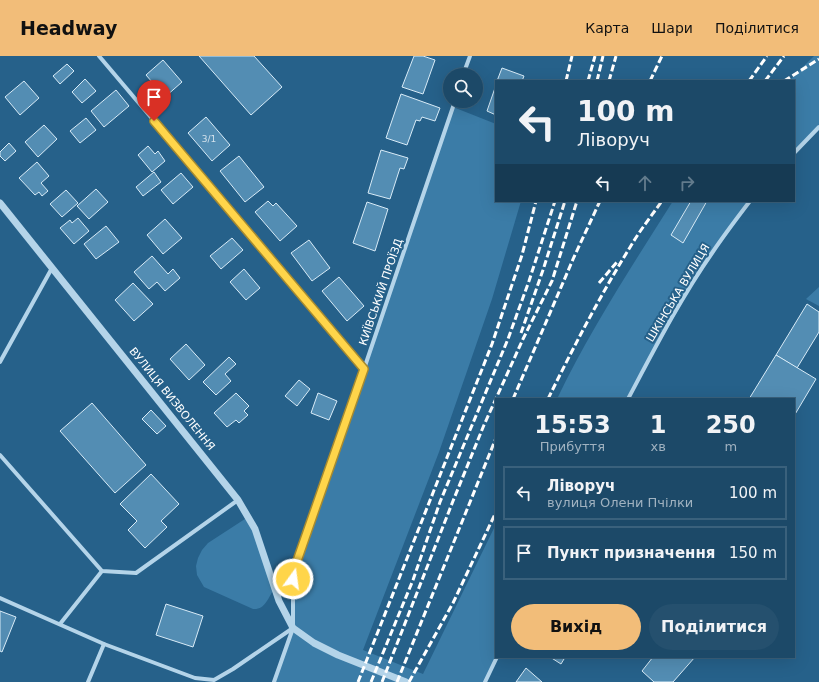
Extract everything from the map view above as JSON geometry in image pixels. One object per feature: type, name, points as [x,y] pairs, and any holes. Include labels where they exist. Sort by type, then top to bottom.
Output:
[{"type":"street","points":[[99,56],[364,369]]},
{"type":"street","points":[[466,68],[470,56]]},
{"type":"street","name":"КИЇВСЬКИЙ ПРОЇЗД","points":[[274,682],[293,628],[293,579],[297,561],[453,108]]},
{"type":"street","points":[[795,152],[819,127]]},
{"type":"street","name":"ШКІНСЬКА ВУЛИЦЯ","points":[[629,398],[655,348],[693,283],[711,254],[749,202]]},
{"type":"street","name":"ВУЛИЦЯ ВИЗВОЛЕННЯ","points":[[0,203],[238,500],[255,529],[278,601],[293,628],[314,643],[338,655],[406,682]]},
{"type":"street","points":[[0,362],[52,266]]},
{"type":"street","points":[[0,455],[102,571],[136,573],[238,500]]},
{"type":"street","points":[[60,624],[102,571]]},
{"type":"street","points":[[0,598],[104,644],[195,678],[214,680],[233,670],[293,628]]},
{"type":"street","points":[[88,682],[104,644]]},
{"type":"street","points":[[484,682],[496,658]]},
{"type":"shaded area","points":[[814,56],[819,56],[819,127],[795,152],[795,80],[790,80]]},
{"type":"shaded area","points":[[453,108],[456,108],[495,124],[495,202],[521,202],[492,299],[439,452],[363,650],[423,674],[495,526],[496,658],[485,682],[274,682],[293,628],[293,579]]},
{"type":"shaded area","points":[[672,202],[749,202],[690,289],[629,398],[558,398],[597,323]]},
{"type":"shaded area","points":[[819,287],[819,306],[806,299]]},
{"type":"shaded area","points":[[248,517],[274,589],[266,603],[257,609],[253,609],[204,587],[197,575],[196,566],[202,550],[208,543]]},
{"type":"building","points":[[199,56],[254,56],[282,87],[251,115]]},
{"type":"building","points":[[414,56],[423,56],[435,60],[423,94],[402,87]]},
{"type":"building","points":[[163,60],[182,82],[165,97],[146,75]]},
{"type":"building","points":[[67,64],[74,71],[60,84],[53,76]]},
{"type":"building","points":[[502,68],[524,76],[522,80],[497,80]]},
{"type":"building","points":[[85,79],[96,91],[82,103],[72,92]]},
{"type":"building","points":[[24,81],[39,98],[20,115],[5,97]]},
{"type":"building","points":[[495,88],[495,115],[487,111]]},
{"type":"building","points":[[116,90],[129,106],[104,127],[91,111]]},
{"type":"building","points":[[401,94],[440,108],[435,121],[422,117],[420,121],[416,120],[407,145],[386,138]]},
{"type":"building","points":[[206,117],[230,145],[212,161],[188,133]]},
{"type":"building","points":[[86,118],[96,130],[80,143],[70,131]]},
{"type":"building","points":[[44,125],[57,139],[38,157],[25,142]]},
{"type":"building","points":[[9,143],[16,151],[5,161],[0,156],[0,152]]},
{"type":"building","points":[[148,146],[155,154],[158,151],[165,161],[152,172],[138,155]]},
{"type":"building","points":[[381,150],[408,158],[404,169],[400,168],[390,199],[368,193]]},
{"type":"building","points":[[239,156],[264,187],[245,202],[220,171]]},
{"type":"building","points":[[37,162],[49,176],[41,183],[48,191],[42,196],[39,192],[35,195],[19,178]]},
{"type":"building","points":[[154,172],[161,182],[143,196],[136,187]]},
{"type":"building","points":[[181,173],[193,187],[173,204],[161,190]]},
{"type":"building","points":[[96,189],[108,202],[89,219],[77,206]]},
{"type":"building","points":[[66,190],[78,203],[62,217],[50,204]]},
{"type":"building","points":[[268,201],[273,206],[276,203],[297,226],[280,241],[255,212]]},
{"type":"building","points":[[367,202],[388,209],[375,251],[353,243]]},
{"type":"building","points":[[690,202],[706,202],[683,243],[671,235]]},
{"type":"building","points":[[78,218],[89,231],[74,244],[60,228],[70,220],[72,223]]},
{"type":"building","points":[[165,219],[182,238],[163,254],[147,235]]},
{"type":"building","points":[[106,226],[119,242],[96,259],[84,244]]},
{"type":"building","points":[[232,238],[243,250],[221,269],[210,256]]},
{"type":"building","points":[[309,240],[330,268],[312,281],[291,253]]},
{"type":"building","points":[[152,256],[168,274],[173,269],[180,278],[165,291],[157,282],[149,289],[134,272]]},
{"type":"building","points":[[244,269],[260,288],[246,300],[230,282]]},
{"type":"building","points":[[339,277],[364,306],[347,321],[322,291]]},
{"type":"building","points":[[133,283],[153,304],[134,321],[115,300]]},
{"type":"building","points":[[807,304],[819,312],[819,332],[797,368],[776,355]]},
{"type":"building","points":[[186,344],[205,365],[189,380],[170,359]]},
{"type":"building","points":[[776,355],[816,379],[795,414],[795,398],[750,398]]},
{"type":"building","points":[[229,357],[236,364],[225,374],[231,381],[216,395],[203,382]]},
{"type":"building","points":[[299,380],[310,389],[297,406],[285,396]]},
{"type":"building","points":[[236,393],[249,406],[244,411],[248,415],[239,423],[236,420],[227,427],[214,413]]},
{"type":"building","points":[[318,393],[337,401],[329,420],[311,413]]},
{"type":"building","points":[[92,403],[146,465],[115,493],[60,431]]},
{"type":"building","points":[[151,410],[166,426],[157,434],[142,419]]},
{"type":"building","points":[[151,474],[179,504],[161,521],[167,527],[145,548],[128,530],[137,521],[120,504]]},
{"type":"building","points":[[166,604],[203,616],[193,647],[156,635]]},
{"type":"building","points":[[0,611],[16,617],[2,652],[0,651]]},
{"type":"building","points":[[552,658],[562,658],[564,659],[561,664]]},
{"type":"building","points":[[652,658],[694,658],[673,682],[654,682],[642,671]]},
{"type":"building","points":[[526,668],[542,682],[516,682]]},
{"type":"railway","points":[[566,80],[572,56]]},
{"type":"railway","points":[[588,80],[595,56]]},
{"type":"railway","points":[[597,80],[603,56]]},
{"type":"railway","points":[[609,80],[616,56]]},
{"type":"railway","points":[[650,80],[662,56]]},
{"type":"railway","points":[[750,80],[767,56]]},
{"type":"railway","points":[[766,80],[784,56]]},
{"type":"railway","points":[[786,80],[819,59]]},
{"type":"railway","points":[[358,682],[492,344],[522,255],[536,202]]},
{"type":"railway","points":[[371,682],[413,580],[440,502],[508,339],[555,202]]},
{"type":"railway","points":[[521,333],[565,202]]},
{"type":"railway","points":[[496,398],[523,339],[552,281],[577,202]]},
{"type":"railway","points":[[513,398],[574,257],[600,202]]},
{"type":"railway","points":[[549,398],[609,282],[635,238],[661,202]]},
{"type":"railway","points":[[599,283],[617,262]]},
{"type":"railway","points":[[382,682],[453,501],[495,401]]},
{"type":"railway","points":[[397,682],[495,440]]},
{"type":"railway","points":[[409,682],[453,603],[495,514]]},
{"type":"route","points":[[154,121],[364,369],[297,561],[293,579]]}]
